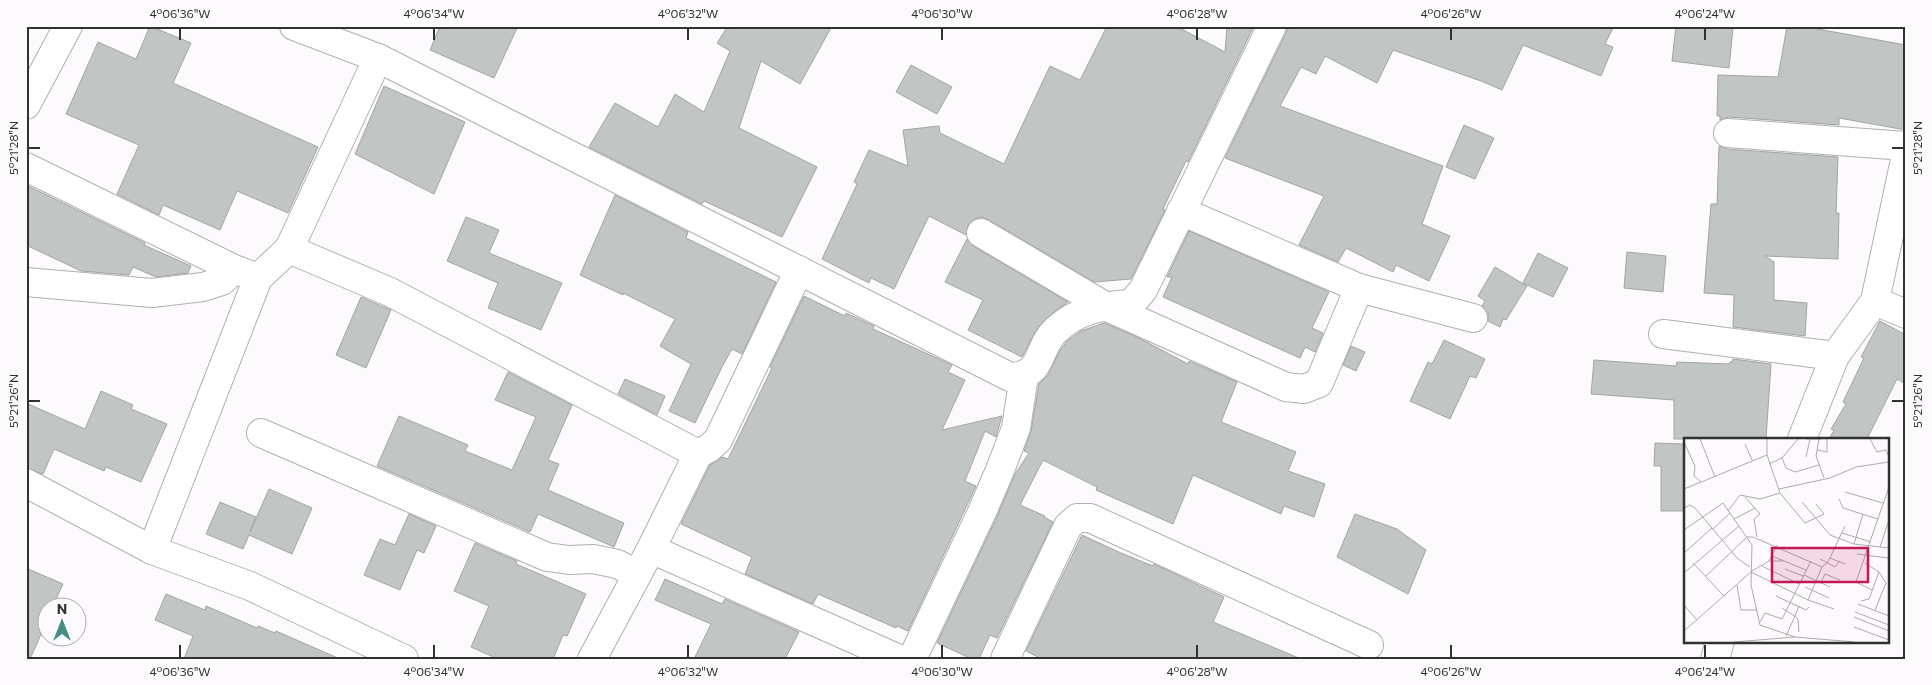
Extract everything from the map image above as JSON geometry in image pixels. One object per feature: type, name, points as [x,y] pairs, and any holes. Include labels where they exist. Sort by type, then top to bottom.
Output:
[{"type":"street","points":[[26,105],[68,26]]},
{"type":"street","points":[[294,26],[378,58],[1010,377],[1024,376],[1034,367],[1054,332],[1078,314],[1105,306],[1132,304],[1143,290],[1272,26]]},
{"type":"street","points":[[26,282],[152,293],[203,286],[246,274],[289,249],[378,58]]},
{"type":"street","points":[[1728,133],[1906,146]]},
{"type":"street","points":[[1802,438],[1835,356],[1875,301],[1906,155]]},
{"type":"street","points":[[26,167],[246,274]]},
{"type":"street","points":[[1181,211],[1359,288],[1473,318]]},
{"type":"street","points":[[981,233],[1105,306],[1286,387],[1304,389],[1319,383],[1359,288]]},
{"type":"street","points":[[289,249],[390,292],[698,454]]},
{"type":"street","points":[[592,659],[651,549],[698,454],[718,440],[799,270]]},
{"type":"street","points":[[152,550],[246,274]]},
{"type":"street","points":[[1875,301],[1906,314]]},
{"type":"street","points":[[1663,334],[1835,356]]},
{"type":"street","points":[[912,659],[1000,470],[1016,428],[1024,376]]},
{"type":"street","points":[[261,432],[547,557],[570,560],[593,559],[618,564],[637,574]]},
{"type":"street","points":[[26,483],[152,550],[250,586],[404,659]]},
{"type":"street","points":[[1005,659],[1068,526],[1077,518],[1090,518],[1369,645]]},
{"type":"street","points":[[651,549],[899,659]]},
{"type":"street","points":[[1715,659],[1720,642]]},
{"type":"building","points":[[150,26],[191,43],[173,83],[318,147],[288,213],[237,191],[220,230],[163,205],[159,215],[117,194],[139,145],[66,114],[98,42],[136,59]]},
{"type":"building","points":[[440,26],[518,26],[494,78],[430,50]]},
{"type":"building","points":[[728,26],[832,26],[800,84],[761,61],[739,128],[817,167],[782,237],[704,201],[702,204],[589,147],[615,103],[658,127],[675,94],[704,112],[730,51],[717,43]]},
{"type":"building","points":[[1107,26],[1176,26],[1225,52],[1227,26],[1254,26],[1188,162],[1186,161],[1163,209],[1165,210],[1131,279],[1094,282],[982,217],[974,219],[968,225],[966,235],[929,216],[894,289],[871,278],[869,283],[822,259],[857,184],[854,182],[869,150],[908,166],[903,130],[939,126],[940,133],[1004,164],[1050,66],[1080,80]]},
{"type":"building","points":[[1287,26],[1614,26],[1605,44],[1613,47],[1601,76],[1523,45],[1502,90],[1393,50],[1377,83],[1325,56],[1316,74],[1301,67],[1280,106],[1443,166],[1422,224],[1450,236],[1429,281],[1396,265],[1393,272],[1346,248],[1338,262],[1299,245],[1324,196],[1225,158],[1286,33]]},
{"type":"building","points":[[1676,26],[1733,28],[1729,68],[1672,61]]},
{"type":"building","points":[[1787,26],[1801,26],[1906,45],[1906,130],[1839,118],[1839,125],[1729,117],[1720,120],[1720,116],[1717,116],[1718,75],[1778,77]]},
{"type":"building","points":[[911,65],[952,87],[937,114],[896,92]]},
{"type":"building","points":[[384,86],[465,122],[434,194],[355,154]]},
{"type":"building","points":[[1464,125],[1494,138],[1475,179],[1446,167]]},
{"type":"building","points":[[1719,146],[1727,149],[1838,157],[1836,213],[1839,213],[1838,259],[1765,256],[1774,262],[1774,300],[1807,303],[1805,336],[1733,327],[1734,295],[1704,293],[1711,204],[1717,204]]},
{"type":"building","points":[[26,185],[145,243],[144,245],[191,266],[188,273],[156,277],[133,267],[129,275],[81,271],[26,245]]},
{"type":"building","points":[[615,195],[688,232],[686,238],[776,282],[742,354],[732,349],[695,423],[669,411],[691,364],[660,346],[675,319],[623,293],[623,295],[580,275]]},
{"type":"building","points":[[466,217],[499,230],[489,253],[562,283],[541,330],[488,308],[498,283],[447,261]]},
{"type":"building","points":[[1189,231],[1329,292],[1312,328],[1323,333],[1315,352],[1305,347],[1300,358],[1163,297],[1172,277],[1167,277]]},
{"type":"building","points":[[967,239],[973,246],[1068,302],[1038,327],[1022,357],[968,330],[983,300],[945,282]]},
{"type":"building","points":[[1627,252],[1666,256],[1663,292],[1624,288]]},
{"type":"building","points":[[1538,253],[1568,268],[1553,297],[1523,283]]},
{"type":"building","points":[[1495,267],[1527,286],[1506,320],[1503,319],[1500,327],[1488,321],[1488,313],[1482,306],[1485,301],[1478,296]]},
{"type":"building","points":[[804,296],[845,316],[846,313],[874,326],[873,329],[952,365],[948,372],[965,380],[942,430],[1002,416],[996,437],[985,431],[965,481],[976,486],[908,631],[897,626],[896,628],[818,594],[813,604],[745,574],[752,557],[681,524],[710,465],[722,457],[728,459]]},
{"type":"building","points":[[361,297],[391,310],[366,368],[336,355]]},
{"type":"building","points":[[1880,321],[1906,335],[1906,384],[1897,379],[1868,438],[1830,438],[1834,430],[1831,429],[1846,404],[1843,402],[1864,358],[1861,357]]},
{"type":"building","points":[[1104,323],[1137,337],[1188,364],[1189,361],[1237,382],[1221,422],[1296,452],[1288,471],[1325,484],[1314,517],[1284,506],[1281,514],[1193,475],[1173,524],[1096,490],[1097,487],[1043,460],[1020,505],[1045,516],[1053,522],[997,638],[990,635],[979,659],[972,659],[937,643],[996,519],[1015,474],[1029,453],[1024,451],[1031,431],[1039,384],[1048,375],[1059,352],[1067,341],[1081,331]]},
{"type":"building","points":[[1444,340],[1485,359],[1476,378],[1470,376],[1450,419],[1410,401],[1428,362],[1432,364]]},
{"type":"building","points":[[1351,346],[1365,352],[1356,371],[1343,365]]},
{"type":"building","points":[[1733,359],[1771,364],[1766,438],[1674,439],[1674,400],[1591,394],[1594,360],[1676,366],[1677,362],[1729,364]]},
{"type":"building","points":[[508,372],[572,405],[548,460],[559,464],[548,490],[624,523],[614,547],[538,514],[530,532],[377,466],[399,416],[468,445],[465,451],[512,470],[536,417],[495,400]]},
{"type":"building","points":[[625,379],[665,396],[657,415],[618,394]]},
{"type":"building","points":[[101,391],[133,405],[131,409],[167,424],[141,482],[106,467],[104,471],[54,449],[43,474],[26,468],[26,403],[85,429]]},
{"type":"building","points":[[1655,443],[1684,444],[1684,511],[1661,511],[1661,466],[1654,466]]},
{"type":"building","points":[[269,489],[312,508],[292,554],[249,535],[243,549],[206,534],[220,502],[256,517],[250,532]]},
{"type":"building","points":[[409,514],[436,526],[424,553],[417,550],[400,590],[364,575],[380,539],[395,545]]},
{"type":"building","points":[[1355,514],[1397,529],[1426,550],[1408,594],[1337,557]]},
{"type":"building","points":[[1082,535],[1153,566],[1154,564],[1224,597],[1213,622],[1301,659],[1042,659],[1026,651]]},
{"type":"building","points":[[475,543],[517,561],[516,564],[586,594],[567,636],[563,635],[553,659],[498,659],[471,647],[489,606],[454,591]]},
{"type":"building","points":[[26,568],[63,584],[57,598],[38,598],[38,641],[30,659],[26,659]]},
{"type":"building","points":[[665,579],[722,604],[725,599],[799,632],[785,659],[694,659],[711,624],[655,600]]},
{"type":"building","points":[[166,594],[205,610],[206,606],[257,628],[258,626],[275,633],[276,631],[340,659],[184,659],[193,636],[155,620]]}]
